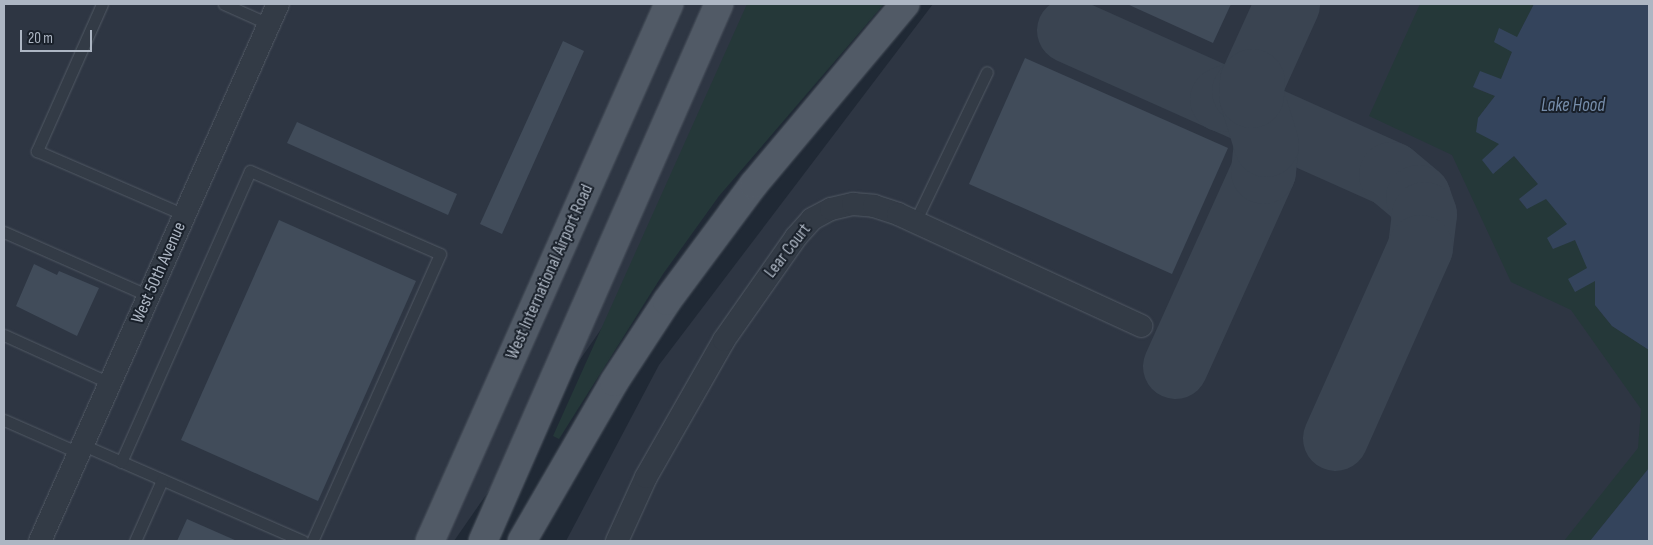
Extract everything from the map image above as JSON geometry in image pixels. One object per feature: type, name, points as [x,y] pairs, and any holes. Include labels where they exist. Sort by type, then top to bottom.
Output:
[{"type":"main road","name":"West International Airport Road","points":[[430,541],[669,4]]},
{"type":"main road","points":[[483,541],[720,4]]},
{"type":"main road","points":[[522,541],[610,389],[673,294],[754,184],[905,4]]},
{"type":"street","name":"West 50th Avenue","points":[[40,541],[274,14]]},
{"type":"street","name":"Lear Court","points":[[617,541],[646,477],[724,340],[776,264],[812,219],[853,204],[874,206],[915,222],[1142,326]]},
{"type":"lane","points":[[102,4],[38,151],[185,215]]},
{"type":"lane","points":[[224,4],[274,14]]},
{"type":"lane","points":[[915,222],[987,72]]},
{"type":"lane","points":[[121,462],[250,171],[440,254],[312,541]]},
{"type":"lane","points":[[4,232],[149,296]]},
{"type":"lane","points":[[4,335],[110,383]]},
{"type":"lane","points":[[4,420],[121,462],[303,541]]},
{"type":"lane","points":[[135,541],[162,480]]},
{"type":"shaded area","points":[[4,4],[827,4],[454,541],[4,541]]},
{"type":"shaded area","points":[[747,4],[884,4],[719,196],[663,274],[559,439],[553,436]]},
{"type":"shaded area","points":[[933,4],[1649,4],[1649,541],[566,541],[659,365]]},
{"type":"shaded area","points":[[1420,4],[1534,4],[1517,38],[1499,29],[1512,52],[1501,79],[1474,88],[1495,96],[1478,118],[1499,144],[1493,174],[1514,156],[1538,184],[1519,200],[1527,209],[1546,198],[1568,224],[1553,248],[1575,240],[1588,268],[1575,292],[1595,280],[1595,305],[1612,326],[1649,350],[1649,468],[1590,541],[1564,541],[1638,448],[1641,409],[1571,310],[1511,282],[1452,155],[1369,116]]},
{"type":"water","name":"Lake Hood","points":[[1534,4],[1649,4],[1649,350],[1612,326],[1595,305],[1595,281],[1575,292],[1568,279],[1587,268],[1575,240],[1553,249],[1547,238],[1567,224],[1546,199],[1527,209],[1519,199],[1538,184],[1514,156],[1493,174],[1482,160],[1499,144],[1476,132],[1478,118],[1495,96],[1473,87],[1480,71],[1501,79],[1512,52],[1494,42],[1499,28],[1517,37]]},
{"type":"water","points":[[1649,468],[1649,541],[1590,541]]},
{"type":"building","points":[[1127,4],[1231,4],[1213,43]]},
{"type":"building","points":[[563,41],[584,51],[502,234],[480,224]]},
{"type":"building","points":[[1025,58],[1228,148],[1172,274],[969,184]]},
{"type":"building","points":[[297,122],[457,194],[448,215],[287,143]]},
{"type":"building","points":[[279,220],[416,281],[318,501],[181,440]]},
{"type":"building","points":[[34,264],[57,275],[59,271],[99,288],[77,336],[16,306]]},
{"type":"building","points":[[187,519],[237,541],[177,541]]},
{"type":"taxiway","points":[[1222,99],[1244,91],[1252,81],[1287,4]]},
{"type":"taxiway","points":[[1069,30],[1391,174],[1418,197],[1424,214],[1420,247],[1335,438]]},
{"type":"taxiway","points":[[1175,366],[1263,171],[1266,144],[1251,95],[1252,81]]}]
